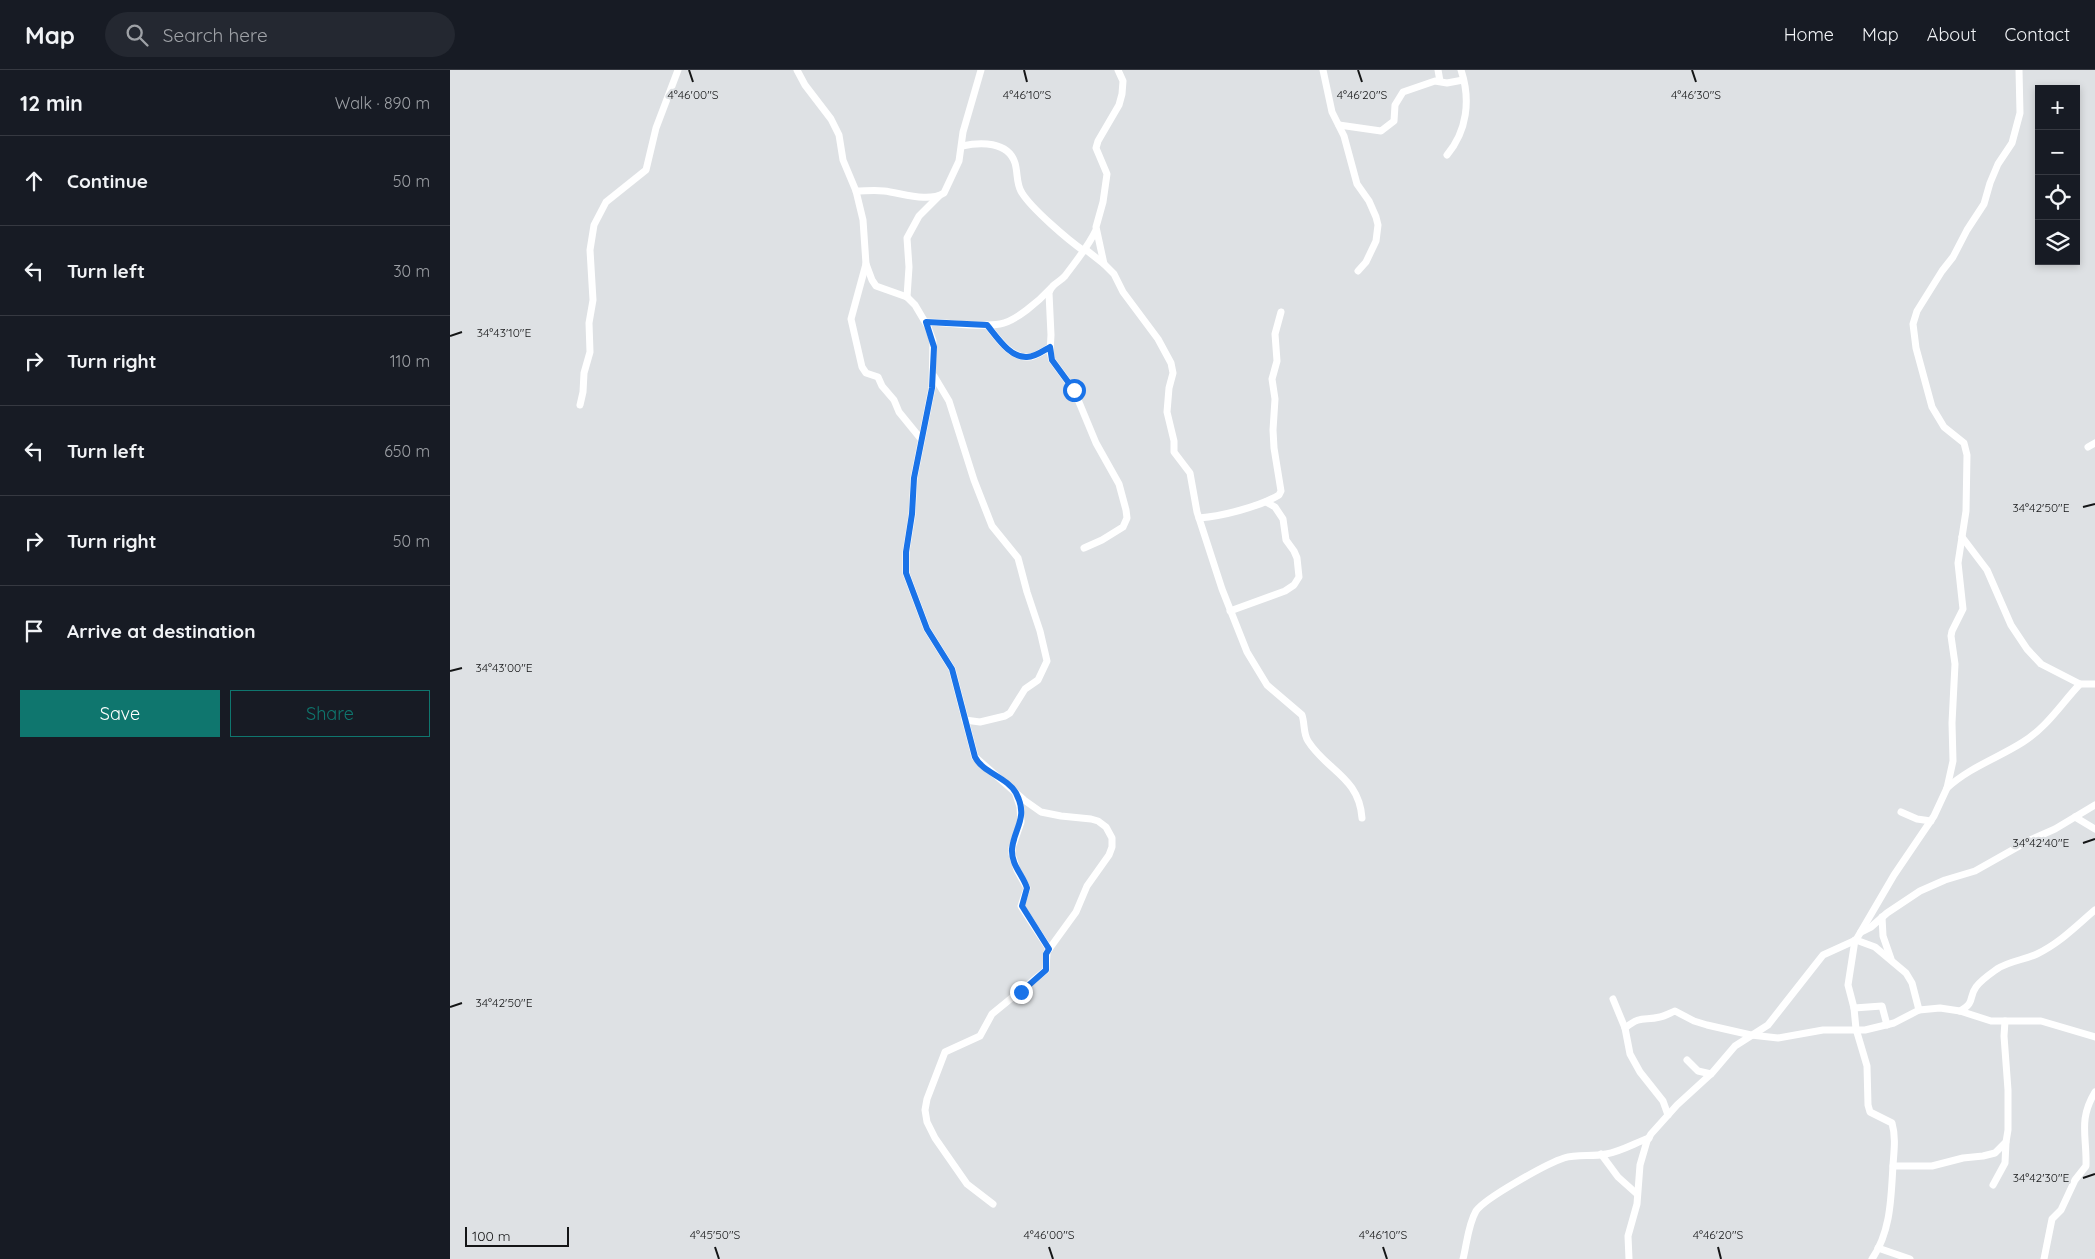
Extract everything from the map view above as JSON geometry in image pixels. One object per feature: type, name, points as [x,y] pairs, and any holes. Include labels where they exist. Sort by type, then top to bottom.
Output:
[{"type":"street","points":[[580,405],[584,373],[590,352],[590,318],[593,300],[590,250],[594,226],[606,202],[646,170],[656,128],[678,70]]},
{"type":"street","points":[[797,70],[805,86],[831,119],[839,136],[843,160],[856,190],[863,220],[866,264],[872,280],[876,286],[907,297],[915,305],[926,322],[934,347],[932,395],[914,478],[912,514],[906,543],[906,573],[927,629],[952,669],[977,761],[1041,812],[1061,816],[1091,818],[1106,828],[1112,838],[1112,848],[1109,855],[1087,886],[1076,912],[1046,954],[1047,967],[1044,972],[992,1014],[980,1036],[945,1052],[927,1099],[925,1110],[927,1122],[935,1138],[968,1184],[993,1204]]},
{"type":"street","points":[[907,297],[907,238],[919,216],[944,193],[956,169],[962,146],[963,132],[981,70]]},
{"type":"street","points":[[926,322],[987,325],[1000,324],[1010,320],[1040,300],[1066,274],[1074,261],[1085,250],[1096,230],[1107,174],[1096,148],[1098,141],[1119,105],[1122,94],[1123,82],[1118,70]]},
{"type":"street","points":[[1323,70],[1332,112],[1347,146],[1357,184],[1369,201],[1378,225],[1376,241],[1366,262],[1358,271]]},
{"type":"street","points":[[1438,70],[1440,81]]},
{"type":"street","points":[[1447,155],[1460,137],[1464,122],[1466,94],[1460,70]]},
{"type":"street","points":[[1872,1259],[1887,1224],[1891,1206],[1895,1135],[1892,1123],[1870,1112],[1868,1105],[1867,1066],[1856,1029],[1854,1008],[1848,985],[1856,940],[1894,875],[1931,821],[1947,788],[1953,761],[1952,722],[1955,664],[1951,636],[1963,608],[1958,563],[1968,481],[1967,455],[1964,443],[1944,427],[1932,407],[1916,348],[1913,324],[1917,311],[1942,271],[1954,257],[1967,230],[1984,204],[1998,164],[2012,143],[2018,128],[2020,113],[2019,70]]},
{"type":"street","points":[[1339,125],[1381,131],[1394,121],[1395,105],[1401,94],[1412,88],[1440,81],[1447,83],[1463,80]]},
{"type":"street","points":[[962,146],[995,145],[1002,146],[1007,150],[1015,163],[1020,189],[1033,207],[1114,274],[1123,292],[1158,339],[1172,363],[1173,373],[1169,388],[1168,420],[1174,441],[1174,452],[1190,473],[1195,506],[1230,611],[1247,652],[1261,676],[1276,694],[1302,715],[1305,735],[1308,741],[1327,763],[1348,781],[1360,803],[1362,818]]},
{"type":"street","points":[[856,190],[939,196]]},
{"type":"street","points":[[1096,230],[1104,264]]},
{"type":"street","points":[[866,264],[851,319],[862,367],[866,372],[878,377],[882,386],[894,400],[899,412],[921,439]]},
{"type":"street","points":[[1050,289],[1050,347],[1052,360],[1074,390],[1096,443],[1119,484],[1126,510],[1126,523],[1123,527],[1084,548]]},
{"type":"street","points":[[1199,518],[1216,516],[1266,502],[1279,495],[1281,485],[1274,448],[1275,399],[1272,379],[1278,361],[1275,334],[1281,312]]},
{"type":"street","points":[[987,325],[1006,347],[1023,357],[1031,356],[1050,347]]},
{"type":"street","points":[[933,371],[936,382],[949,401],[974,480],[992,526],[1018,558],[1047,661],[1038,680],[1025,689],[1010,713],[980,722],[965,720]]},
{"type":"street","points":[[2088,448],[2095,443]]},
{"type":"street","points":[[1230,611],[1285,591],[1294,585],[1299,577],[1297,558],[1286,540],[1283,519],[1275,507],[1266,502]]},
{"type":"street","points":[[1962,537],[1986,570],[2011,625],[2027,649],[2047,668],[2080,684],[2095,684]]},
{"type":"street","points":[[1947,788],[1967,772],[2003,755],[2035,734],[2056,714],[2080,684]]},
{"type":"street","points":[[1015,792],[1021,822],[1012,848],[1012,854],[1017,870],[1027,888],[1022,906],[1049,949]]},
{"type":"street","points":[[1861,932],[1871,927],[1882,917],[1920,891],[1939,882],[1975,872],[2095,805]]},
{"type":"street","points":[[1901,812],[1917,819],[1931,821]]},
{"type":"street","points":[[2076,817],[2095,829]]},
{"type":"street","points":[[1960,1011],[1972,1001],[1975,988],[1998,969],[2006,964],[2036,955],[2048,948],[2069,934],[2095,910]]},
{"type":"street","points":[[1882,917],[1883,936],[1892,962]]},
{"type":"street","points":[[1629,1259],[1628,1236],[1637,1204],[1640,1166],[1649,1138],[1668,1115],[1711,1074],[1735,1046],[1768,1025],[1824,955],[1856,940],[1874,946],[1910,978],[1919,1010]]},
{"type":"street","points":[[1613,999],[1625,1028],[1630,1054],[1640,1072],[1664,1102],[1668,1115]]},
{"type":"street","points":[[1854,1008],[1882,1006],[1887,1025]]},
{"type":"street","points":[[1625,1028],[1639,1020],[1649,1017],[1660,1017],[1676,1011],[1694,1021],[1752,1036],[1784,1038],[1823,1030],[1856,1029],[1887,1025],[1919,1010],[1940,1008],[1960,1011],[1991,1021],[2041,1021],[2095,1036]]},
{"type":"street","points":[[1993,1185],[2005,1162],[2008,1130],[2008,1090],[2004,1044],[2005,1020]]},
{"type":"street","points":[[1687,1060],[1698,1072],[1711,1074]]},
{"type":"street","points":[[2044,1259],[2052,1219],[2061,1210],[2075,1180],[2086,1166],[2083,1126],[2086,1110],[2095,1092]]},
{"type":"street","points":[[1462,1259],[1477,1210],[1486,1202],[1534,1172],[1557,1161],[1573,1156],[1606,1154],[1649,1138]]},
{"type":"street","points":[[1893,1166],[1932,1166],[1983,1156],[1995,1153],[2006,1142]]},
{"type":"street","points":[[1601,1154],[1618,1177],[1638,1194]]},
{"type":"street","points":[[1878,1248],[1910,1259]]},
{"type":"route","points":[[1021,992],[1046,970],[1046,954],[1049,949],[1022,906],[1027,888],[1019,875],[1012,854],[1012,848],[1021,822],[1020,807],[1015,792],[1004,781],[981,765],[975,757],[952,669],[927,629],[907,580],[906,573],[906,543],[912,514],[914,478],[932,388],[934,347],[926,322],[987,325],[1006,347],[1018,355],[1027,358],[1050,347],[1052,360],[1074,390]]}]
